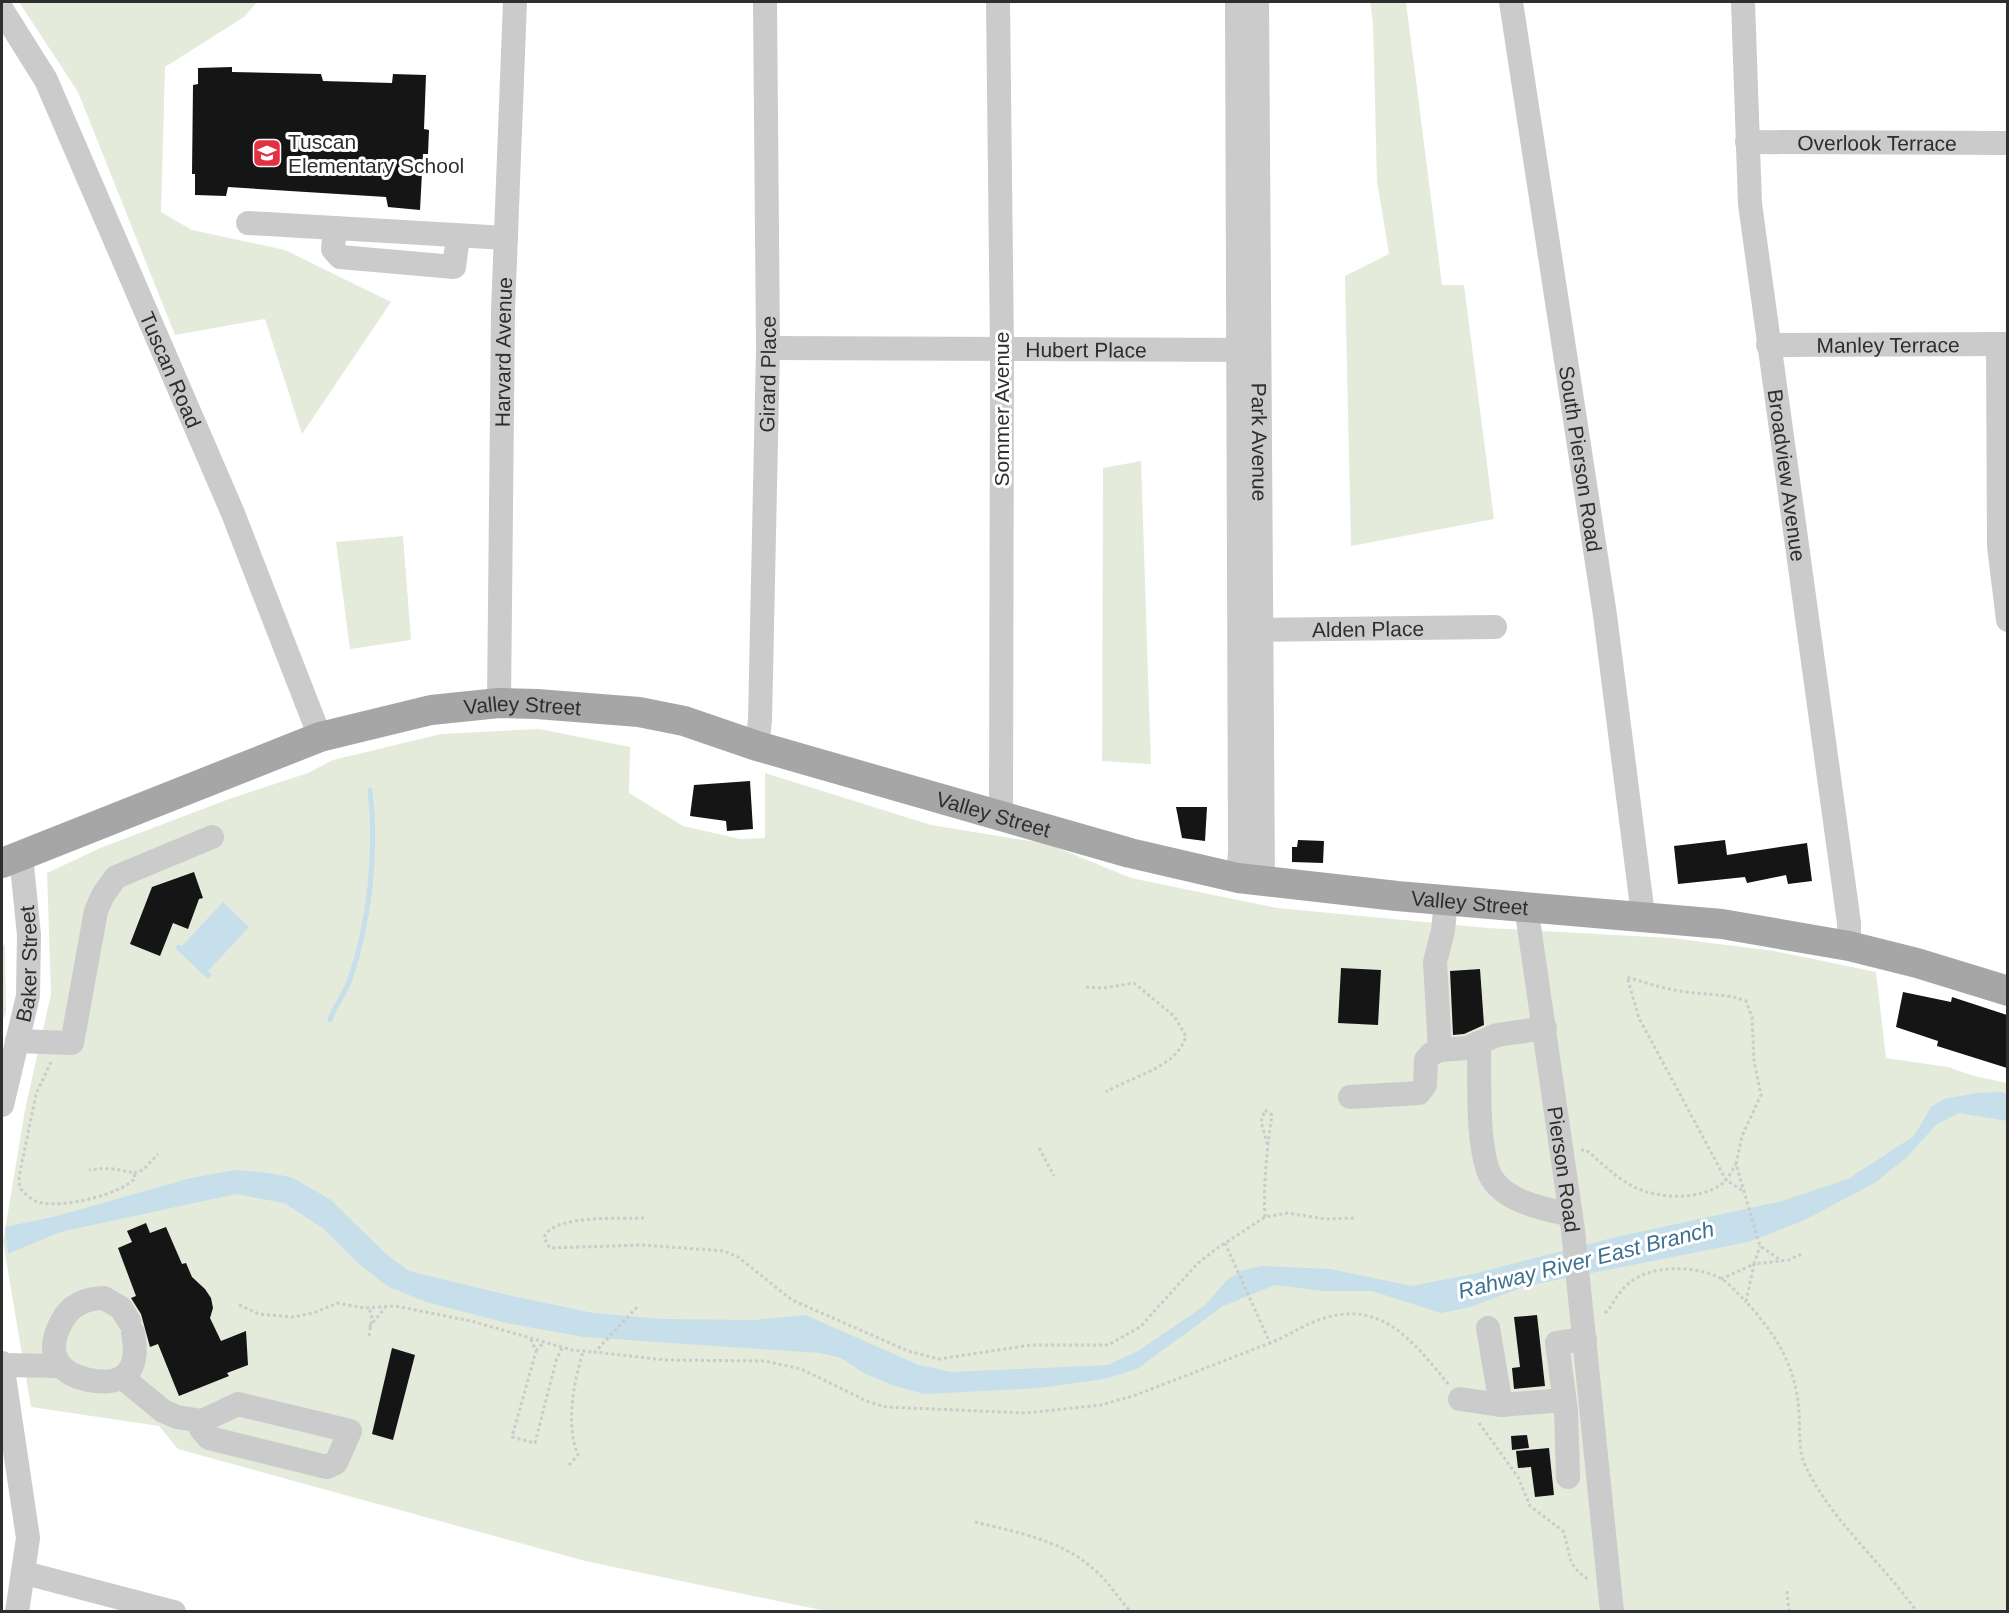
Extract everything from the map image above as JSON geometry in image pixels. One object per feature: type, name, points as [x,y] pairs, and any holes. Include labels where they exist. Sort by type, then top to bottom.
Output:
[{"type":"main road","name":"Valley Street","points":[[11,860],[320,737],[431,710],[499,703],[639,712],[684,721],[757,746],[1130,854],[1250,880],[1722,924],[1850,946],[1917,963],[2007,991]]},
{"type":"street","name":"Harvard Avenue","points":[[499,703],[506,238],[515,2]]},
{"type":"street","name":"Girard Place","points":[[757,746],[760,720],[768,348],[765,2]]},
{"type":"street","name":"Sommer Avenue","points":[[998,2],[1002,351],[1000,816]]},
{"type":"street","name":"Park Avenue","points":[[1237,2],[1250,350]]},
{"type":"street","name":"Park Avenue","points":[[1250,880],[1240,852],[1250,630],[1250,350],[1257,2]]},
{"type":"street","name":"South Pierson Road","points":[[1511,2],[1605,615],[1643,915]]},
{"type":"street","name":"Broadview Avenue","points":[[1743,2],[1750,204],[1850,923],[1850,946]]},
{"type":"street","name":"Tuscan Road","points":[[2,10],[46,80],[232,511],[320,737]]},
{"type":"street","name":"Overlook Terrace","points":[[1747,142],[2007,143]]},
{"type":"street","points":[[248,223],[506,238]]},
{"type":"street","points":[[335,228],[333,249],[340,257],[454,267],[458,237]]},
{"type":"street","points":[[2002,344],[2003,546],[2007,620]]},
{"type":"street","name":"Manley Terrace","points":[[1768,345],[2002,344]]},
{"type":"street","name":"Hubert Place","points":[[768,348],[1002,351],[1250,350]]},
{"type":"street","name":"Alden Place","points":[[1250,630],[1495,627]]},
{"type":"street","points":[[17,1041],[72,1043],[96,911],[103,895],[116,877],[212,837]]},
{"type":"street","name":"Baker Street","points":[[2,1105],[28,996],[28,935],[11,860]]},
{"type":"street","points":[[1440,1050],[1435,962],[1443,931],[1446,900]]},
{"type":"street","name":"Pierson Road","points":[[1526,906],[1580,1285],[1612,1611]]},
{"type":"street","points":[[1350,1096],[1419,1094],[1425,1085],[1426,1060],[1431,1054],[1440,1050],[1467,1048],[1497,1035],[1545,1028]]},
{"type":"street","points":[[1479,1043],[1480,1112],[1491,1177],[1507,1192],[1533,1206],[1572,1222]]},
{"type":"street","points":[[104,1298],[121,1308],[131,1327],[135,1356],[130,1370],[123,1378],[113,1382],[100,1382],[80,1378],[66,1372],[60,1366],[55,1357],[54,1342],[63,1319],[73,1307],[84,1301],[104,1298]]},
{"type":"street","points":[[1488,1328],[1501,1405]]},
{"type":"street","points":[[1568,1477],[1565,1406],[1557,1343],[1585,1339]]},
{"type":"street","points":[[17,1611],[25,1573],[28,1538],[2,1364],[60,1366]]},
{"type":"street","points":[[123,1378],[163,1411],[177,1417],[202,1421],[238,1404],[350,1431],[336,1462],[327,1467],[208,1438],[201,1429],[202,1421]]},
{"type":"street","points":[[1460,1399],[1501,1405],[1591,1406]]},
{"type":"street","points":[[25,1573],[174,1611]]},
{"type":"path","points":[[1577,1150],[1586,1150],[1632,1186],[1651,1193],[1695,1195],[1721,1185],[1726,1180],[1736,1164],[1742,1136],[1761,1095],[1754,1061],[1753,1024],[1746,1002],[1732,996],[1694,993],[1654,986],[1627,977],[1639,1018],[1726,1180],[1742,1190]]},
{"type":"path","points":[[1086,987],[1104,988],[1134,983],[1174,1016],[1186,1036],[1177,1053],[1167,1061],[1106,1092]]},
{"type":"path","points":[[72,1043],[57,1053],[36,1094],[20,1188],[37,1202],[60,1204],[119,1189],[131,1183],[135,1178],[134,1173]]},
{"type":"path","points":[[1265,1217],[1268,1146],[1272,1115],[1265,1110],[1261,1122],[1268,1146]]},
{"type":"path","points":[[1039,1148],[1054,1176]]},
{"type":"path","points":[[89,1170],[105,1167],[134,1173],[143,1170],[158,1154]]},
{"type":"path","points":[[1736,1164],[1760,1246],[1782,1262]]},
{"type":"path","points":[[644,1218],[565,1222],[551,1227],[544,1238],[550,1248],[643,1245],[724,1251],[738,1257],[792,1300],[908,1351],[939,1359],[1031,1345],[1108,1345],[1140,1328],[1197,1264],[1265,1217],[1288,1214],[1326,1219],[1355,1218]]},
{"type":"path","points":[[1225,1243],[1270,1343]]},
{"type":"path","points":[[1746,1302],[1760,1246]]},
{"type":"path","points":[[1721,1279],[1754,1264],[1782,1262],[1801,1254]]},
{"type":"path","points":[[1605,1313],[1630,1282],[1651,1272],[1688,1269],[1721,1279],[1746,1302],[1774,1334],[1793,1375],[1798,1394],[1804,1464],[1830,1505],[1885,1569],[1917,1611]]},
{"type":"path","points":[[239,1305],[259,1314],[293,1317],[313,1313],[338,1303],[369,1307],[395,1306],[471,1321],[562,1348],[665,1360],[764,1361],[790,1365],[870,1402],[886,1407],[1026,1413],[1101,1405],[1136,1395],[1270,1343],[1316,1321],[1335,1315],[1365,1315],[1380,1320],[1413,1342],[1460,1399],[1518,1476],[1530,1506],[1563,1531],[1570,1563],[1575,1570],[1598,1582]]},
{"type":"path","points":[[369,1327],[383,1308],[395,1306]]},
{"type":"path","points":[[369,1307],[372,1318],[369,1336]]},
{"type":"path","points":[[595,1352],[637,1307]]},
{"type":"path","points":[[531,1339],[536,1351]]},
{"type":"path","points":[[544,1342],[536,1351],[512,1437],[535,1443],[556,1361],[562,1348]]},
{"type":"path","points":[[570,1465],[578,1455],[573,1447],[571,1422],[583,1351]]},
{"type":"path","points":[[975,1522],[1045,1539],[1065,1549],[1099,1573],[1131,1611]]},
{"type":"path","points":[[1787,1591],[1789,1611]]},
{"type":"green space","points":[[19,2],[257,2],[244,17],[165,67],[161,212],[192,230],[285,250],[391,302],[302,434],[265,319],[175,335],[78,92]]},
{"type":"green space","points":[[1370,2],[1406,2],[1442,285],[1464,285],[1494,519],[1351,546],[1345,276],[1389,254],[1377,181],[1373,23]]},
{"type":"green space","points":[[1141,461],[1151,764],[1102,761],[1103,468]]},
{"type":"green space","points":[[403,536],[411,640],[350,649],[336,542]]},
{"type":"green space","points":[[539,729],[630,747],[629,793],[683,826],[740,839],[765,838],[765,773],[931,825],[1048,844],[1131,878],[1277,908],[1488,928],[1671,938],[1774,951],[1876,972],[1886,1058],[1948,1067],[1974,1076],[2007,1083],[2007,1611],[826,1611],[585,1561],[178,1449],[159,1426],[31,1407],[3,1242],[25,1110],[51,994],[47,873],[100,848],[229,799],[308,773],[333,760],[441,734]]},
{"type":"green space","points":[[2,941],[5,947],[6,1012],[2,1023]]},
{"type":"water","points":[[223,902],[249,927],[208,971],[212,975],[208,979],[175,948],[178,944],[182,946]]},
{"type":"water","name":"Rahway River East Branch","points":[[2001,1092],[2007,1094],[2007,1121],[1959,1113],[1937,1124],[1907,1157],[1876,1182],[1805,1220],[1748,1242],[1526,1286],[1470,1307],[1441,1313],[1372,1291],[1323,1291],[1275,1285],[1223,1306],[1137,1369],[1104,1379],[1040,1388],[924,1394],[892,1385],[862,1372],[841,1358],[820,1353],[584,1337],[511,1324],[426,1302],[387,1286],[358,1263],[324,1229],[284,1203],[236,1194],[60,1232],[8,1254],[5,1227],[57,1216],[187,1179],[234,1170],[262,1172],[291,1177],[331,1200],[386,1254],[409,1271],[512,1296],[593,1313],[662,1319],[754,1320],[805,1315],[919,1365],[952,1372],[1108,1365],[1138,1351],[1204,1306],[1227,1280],[1243,1270],[1262,1266],[1330,1269],[1412,1286],[1477,1273],[1616,1237],[1782,1201],[1848,1179],[1914,1136],[1931,1107],[1944,1099],[1976,1093]]},
{"type":"building","name":"Tuscan Elementary School","points":[[232,67],[232,72],[321,74],[323,81],[392,83],[393,74],[426,75],[424,129],[429,130],[428,154],[423,154],[420,210],[388,207],[386,197],[228,187],[226,196],[195,195],[195,174],[192,174],[193,85],[198,84],[198,68]]},
{"type":"building","points":[[750,781],[753,829],[727,831],[726,821],[690,816],[694,785]]},
{"type":"building","points":[[1176,807],[1207,807],[1205,841],[1182,838]]},
{"type":"building","points":[[1298,840],[1324,841],[1323,863],[1292,862],[1292,847],[1297,847]]},
{"type":"building","points":[[1725,840],[1727,855],[1807,843],[1812,881],[1788,884],[1786,875],[1747,883],[1745,877],[1678,884],[1674,846]]},
{"type":"building","points":[[194,872],[203,898],[199,899],[188,929],[173,923],[160,956],[130,944],[152,887]]},
{"type":"building","points":[[1341,968],[1381,970],[1378,1025],[1338,1023]]},
{"type":"building","points":[[1480,969],[1484,1025],[1464,1034],[1453,1035],[1450,971]]},
{"type":"building","points":[[1903,992],[1951,1002],[1952,997],[2007,1015],[2007,1068],[1937,1046],[1938,1041],[1896,1027]]},
{"type":"building","points":[[146,1223],[150,1233],[166,1227],[182,1264],[186,1263],[192,1277],[211,1298],[213,1308],[210,1318],[221,1341],[246,1331],[248,1365],[227,1373],[229,1376],[179,1396],[158,1344],[150,1347],[141,1314],[131,1298],[136,1296],[118,1248],[132,1242],[127,1231]]},
{"type":"building","points":[[1537,1315],[1545,1386],[1514,1389],[1512,1368],[1520,1367],[1514,1317]]},
{"type":"building","points":[[392,1348],[415,1355],[393,1440],[372,1434]]},
{"type":"building","points":[[1527,1435],[1529,1448],[1512,1450],[1511,1436]]},
{"type":"building","points":[[1549,1448],[1554,1495],[1535,1497],[1531,1467],[1518,1468],[1516,1451]]},
{"type":"waterway","points":[[330,1020],[350,979],[363,934],[372,861],[370,790]]},
{"type":"place","name":"Tuscan Elementary School","points":[[267,153]]}]
